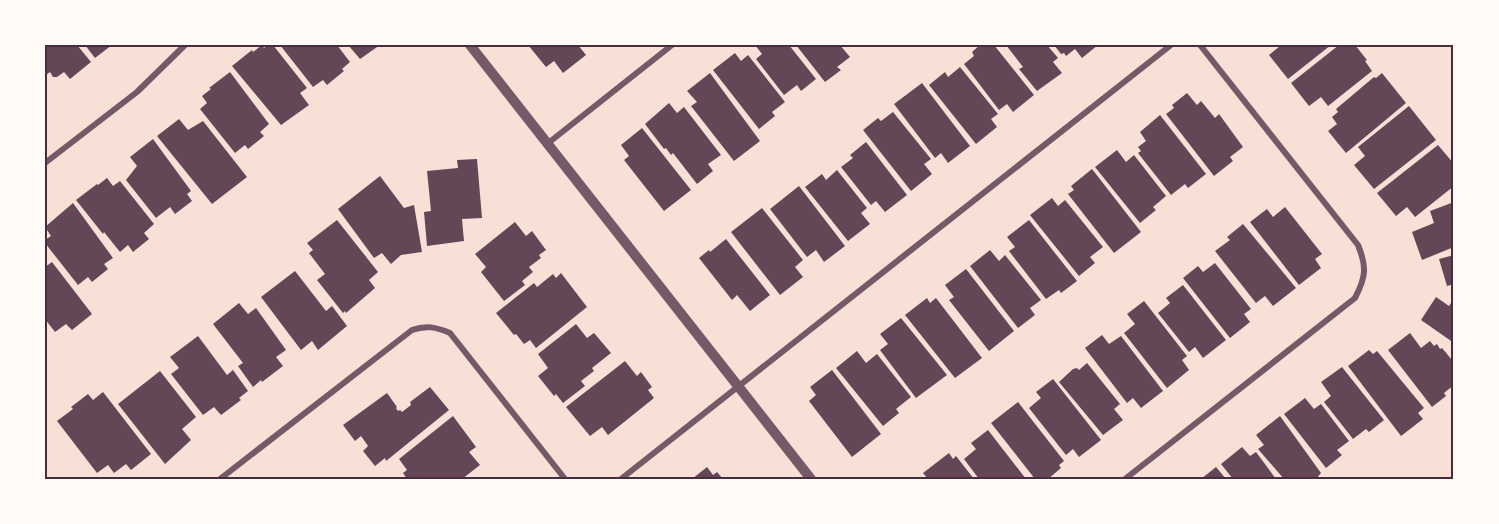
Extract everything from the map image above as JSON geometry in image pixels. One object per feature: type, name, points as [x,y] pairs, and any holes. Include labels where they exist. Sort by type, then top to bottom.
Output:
[{"type":"street","points":[[45,163],[138,92],[185,45]]},
{"type":"street","points":[[470,45],[811,479]]},
{"type":"street","points":[[547,144],[672,45]]},
{"type":"street","points":[[621,479],[1171,45]]},
{"type":"street","points":[[1125,479],[1355,298],[1363,283],[1365,263],[1358,246],[1200,45]]},
{"type":"street","points":[[220,479],[412,330],[423,326],[439,328],[450,333],[565,479]]},
{"type":"building","points":[[45,45],[77,45],[91,62],[70,79],[64,72],[57,77],[53,77],[50,72],[46,75]]},
{"type":"building","points":[[85,45],[112,45],[95,58]]},
{"type":"building","points":[[262,45],[264,48],[273,45],[307,88],[300,93],[309,105],[281,125],[232,66]]},
{"type":"building","points":[[280,45],[337,45],[350,62],[342,69],[344,71],[327,85],[323,80],[313,87]]},
{"type":"building","points":[[348,45],[380,45],[360,59]]},
{"type":"building","points":[[528,45],[578,45],[586,55],[563,73],[554,61],[546,67]]},
{"type":"building","points":[[755,45],[789,45],[816,79],[801,91],[797,85],[784,95],[756,59],[762,54]]},
{"type":"building","points":[[796,45],[840,45],[850,57],[837,67],[841,70],[825,82]]},
{"type":"building","points":[[980,45],[994,45],[1034,95],[1013,112],[1007,104],[999,110],[964,64],[974,56],[972,52]]},
{"type":"building","points":[[1006,45],[1047,45],[1058,58],[1053,62],[1062,73],[1037,91],[1019,69],[1023,67]]},
{"type":"building","points":[[1054,45],[1098,45],[1082,58],[1075,49],[1066,56],[1064,53],[1061,54]]},
{"type":"building","points":[[1279,45],[1331,45],[1288,79],[1269,55]]},
{"type":"building","points":[[1339,45],[1355,45],[1367,60],[1365,61],[1372,71],[1328,106],[1321,97],[1309,106],[1291,83]]},
{"type":"building","points":[[735,53],[741,61],[748,55],[785,102],[772,112],[775,116],[759,129],[713,70]]},
{"type":"building","points":[[960,67],[998,114],[991,119],[997,127],[976,144],[929,85],[945,72],[948,77]]},
{"type":"building","points":[[230,72],[269,124],[260,132],[264,136],[248,149],[245,145],[235,153],[200,109],[207,103],[202,96]]},
{"type":"building","points":[[710,73],[760,141],[734,161],[691,106],[697,102],[687,91]]},
{"type":"building","points":[[1382,73],[1406,103],[1346,153],[1328,131],[1337,124],[1332,117],[1338,112],[1336,109]]},
{"type":"building","points":[[922,83],[970,146],[948,163],[941,153],[935,158],[894,104]]},
{"type":"building","points":[[1187,93],[1197,105],[1201,101],[1215,118],[1219,114],[1243,147],[1230,157],[1233,161],[1214,176],[1166,114],[1174,108],[1172,105]]},
{"type":"building","points":[[669,103],[677,113],[684,107],[721,155],[708,164],[713,171],[697,184],[673,153],[671,155],[666,148],[664,149],[645,124]]},
{"type":"building","points":[[1409,106],[1436,140],[1374,189],[1354,165],[1365,156],[1358,147]]},
{"type":"building","points":[[893,112],[931,159],[924,164],[932,174],[911,191],[863,130],[878,118],[881,121]]},
{"type":"building","points":[[1160,115],[1206,174],[1188,188],[1185,184],[1171,195],[1138,153],[1141,151],[1138,147],[1146,141],[1140,132]]},
{"type":"building","points":[[179,119],[188,130],[203,121],[247,177],[212,204],[157,136]]},
{"type":"building","points":[[642,128],[691,190],[664,211],[624,160],[629,156],[621,145]]},
{"type":"building","points":[[153,139],[191,191],[187,194],[192,201],[175,214],[170,207],[156,218],[126,180],[137,166],[130,157]]},
{"type":"building","points":[[866,142],[907,195],[885,212],[876,201],[871,205],[841,167],[853,158],[850,155]]},
{"type":"building","points":[[1438,145],[1454,164],[1454,186],[1415,217],[1407,207],[1396,216],[1377,193]]},
{"type":"building","points":[[1117,150],[1126,162],[1134,155],[1166,196],[1153,207],[1156,210],[1140,223],[1095,167]]},
{"type":"building","points":[[477,159],[482,218],[462,219],[464,241],[427,246],[424,212],[431,211],[427,171],[458,168],[457,160]]},
{"type":"building","points":[[1092,169],[1141,232],[1114,253],[1068,194],[1074,190],[1071,186]]},
{"type":"building","points":[[837,170],[867,208],[861,213],[870,224],[848,241],[805,187],[822,174],[826,180]]},
{"type":"building","points":[[380,176],[404,208],[414,205],[422,252],[401,255],[391,264],[382,253],[374,258],[338,209]]},
{"type":"building","points":[[107,178],[113,186],[120,181],[154,224],[144,233],[149,239],[133,252],[128,245],[120,252],[76,200]]},
{"type":"building","points":[[799,186],[845,246],[824,262],[816,250],[807,257],[770,209]]},
{"type":"building","points":[[1052,198],[1058,206],[1065,200],[1103,247],[1090,257],[1095,263],[1079,276],[1030,215]]},
{"type":"building","points":[[1454,202],[1454,247],[1422,260],[1412,232],[1434,223],[1430,211]]},
{"type":"building","points":[[73,203],[113,258],[104,264],[108,269],[92,282],[88,277],[78,285],[45,243],[45,240],[51,236],[45,227]]},
{"type":"building","points":[[1285,207],[1322,254],[1315,259],[1321,268],[1299,285],[1250,222],[1267,209],[1273,217]]},
{"type":"building","points":[[762,208],[803,260],[795,267],[803,277],[780,295],[731,232]]},
{"type":"building","points":[[337,220],[378,272],[369,280],[375,288],[346,313],[345,311],[343,313],[317,280],[325,274],[309,253],[313,250],[307,243]]},
{"type":"building","points":[[1029,220],[1077,281],[1061,293],[1059,290],[1046,299],[1009,251],[1015,247],[1007,237]]},
{"type":"building","points":[[515,222],[526,236],[532,231],[546,250],[539,255],[541,258],[529,267],[533,272],[522,281],[525,285],[504,301],[481,272],[486,267],[475,254]]},
{"type":"building","points":[[1243,224],[1296,288],[1273,306],[1265,296],[1256,303],[1215,251],[1230,240],[1227,237]]},
{"type":"building","points":[[726,239],[770,295],[750,311],[737,295],[732,300],[699,258]]},
{"type":"building","points":[[990,250],[999,261],[1005,255],[1041,300],[1030,308],[1035,315],[1018,328],[970,266]]},
{"type":"building","points":[[1454,255],[1454,284],[1447,286],[1439,259]]},
{"type":"building","points":[[52,262],[92,314],[72,330],[66,324],[55,332],[45,319],[45,267]]},
{"type":"building","points":[[1215,263],[1251,309],[1244,314],[1250,322],[1230,338],[1183,278],[1198,266],[1203,272]]},
{"type":"building","points":[[966,269],[1014,331],[989,351],[949,300],[954,297],[945,285]]},
{"type":"building","points":[[295,271],[326,311],[332,306],[347,326],[318,350],[312,341],[301,350],[261,297]]},
{"type":"building","points":[[561,273],[587,307],[536,348],[530,340],[524,344],[496,313],[534,283],[537,287],[553,274],[556,278]]},
{"type":"building","points":[[1183,285],[1226,340],[1203,358],[1195,347],[1189,352],[1158,313],[1170,303],[1166,298]]},
{"type":"building","points":[[1436,297],[1449,306],[1454,298],[1454,343],[1421,320]]},
{"type":"building","points":[[927,298],[930,303],[936,298],[982,358],[955,378],[905,315]]},
{"type":"building","points":[[1144,301],[1187,356],[1182,360],[1189,370],[1167,388],[1124,333],[1135,324],[1127,314]]},
{"type":"building","points":[[239,303],[248,314],[256,308],[286,350],[276,357],[283,366],[253,387],[238,366],[243,363],[213,324]]},
{"type":"building","points":[[901,318],[947,375],[916,398],[880,350],[888,344],[880,334]]},
{"type":"building","points":[[576,324],[587,338],[594,333],[611,353],[592,368],[594,371],[581,381],[585,386],[563,403],[556,394],[554,396],[538,376],[548,368],[538,354]]},
{"type":"building","points":[[1410,333],[1421,348],[1430,341],[1434,346],[1437,344],[1440,349],[1442,348],[1452,360],[1454,359],[1454,385],[1444,393],[1446,396],[1432,407],[1388,350]]},
{"type":"building","points":[[1102,335],[1109,344],[1121,336],[1163,391],[1141,408],[1133,398],[1127,403],[1085,348]]},
{"type":"building","points":[[198,336],[227,375],[233,370],[248,391],[239,398],[241,400],[221,415],[214,407],[203,415],[171,374],[179,368],[170,357]]},
{"type":"building","points":[[1369,350],[1373,354],[1377,351],[1424,408],[1418,413],[1423,419],[1401,436],[1348,366]]},
{"type":"building","points":[[857,351],[866,363],[877,354],[911,397],[896,409],[899,413],[883,426],[836,368]]},
{"type":"building","points":[[625,361],[637,376],[641,372],[652,387],[648,390],[654,398],[608,435],[602,427],[590,436],[566,407]]},
{"type":"building","points":[[1087,363],[1120,404],[1114,409],[1123,420],[1103,435],[1059,382],[1073,369],[1079,370]]},
{"type":"building","points":[[1342,367],[1384,420],[1369,432],[1366,429],[1353,439],[1324,402],[1331,396],[1321,382]]},
{"type":"building","points":[[832,370],[881,434],[852,457],[809,401],[816,395],[810,387]]},
{"type":"building","points":[[160,371],[196,417],[182,429],[191,440],[165,464],[118,404]]},
{"type":"building","points":[[1053,379],[1101,440],[1079,457],[1073,449],[1066,455],[1029,408],[1041,398],[1036,392]]},
{"type":"building","points":[[430,387],[449,410],[386,461],[385,458],[375,466],[363,451],[368,446],[361,436],[355,441],[343,425],[387,393],[398,411],[402,412],[411,405],[410,402]]},
{"type":"building","points":[[103,392],[151,454],[131,470],[126,464],[114,473],[108,465],[97,473],[57,421],[88,394],[93,400]]},
{"type":"building","points":[[1305,398],[1314,409],[1321,404],[1349,441],[1337,450],[1342,455],[1326,468],[1284,414]]},
{"type":"building","points":[[1018,402],[1064,461],[1059,465],[1061,468],[1048,479],[1035,479],[991,423]]},
{"type":"building","points":[[453,416],[476,447],[469,452],[480,465],[462,479],[407,479],[403,473],[407,470],[399,459]]},
{"type":"building","points":[[1280,416],[1321,473],[1316,479],[1284,479],[1258,449],[1264,445],[1256,435]]},
{"type":"building","points":[[988,430],[1026,479],[979,479],[964,459],[976,449],[971,443]]},
{"type":"building","points":[[1242,447],[1250,456],[1256,452],[1276,479],[1233,479],[1221,464]]},
{"type":"building","points":[[949,453],[953,459],[956,456],[974,479],[928,479],[923,473]]},
{"type":"building","points":[[707,467],[713,475],[717,472],[723,479],[692,479]]},
{"type":"building","points":[[1216,467],[1226,479],[1201,479]]}]
